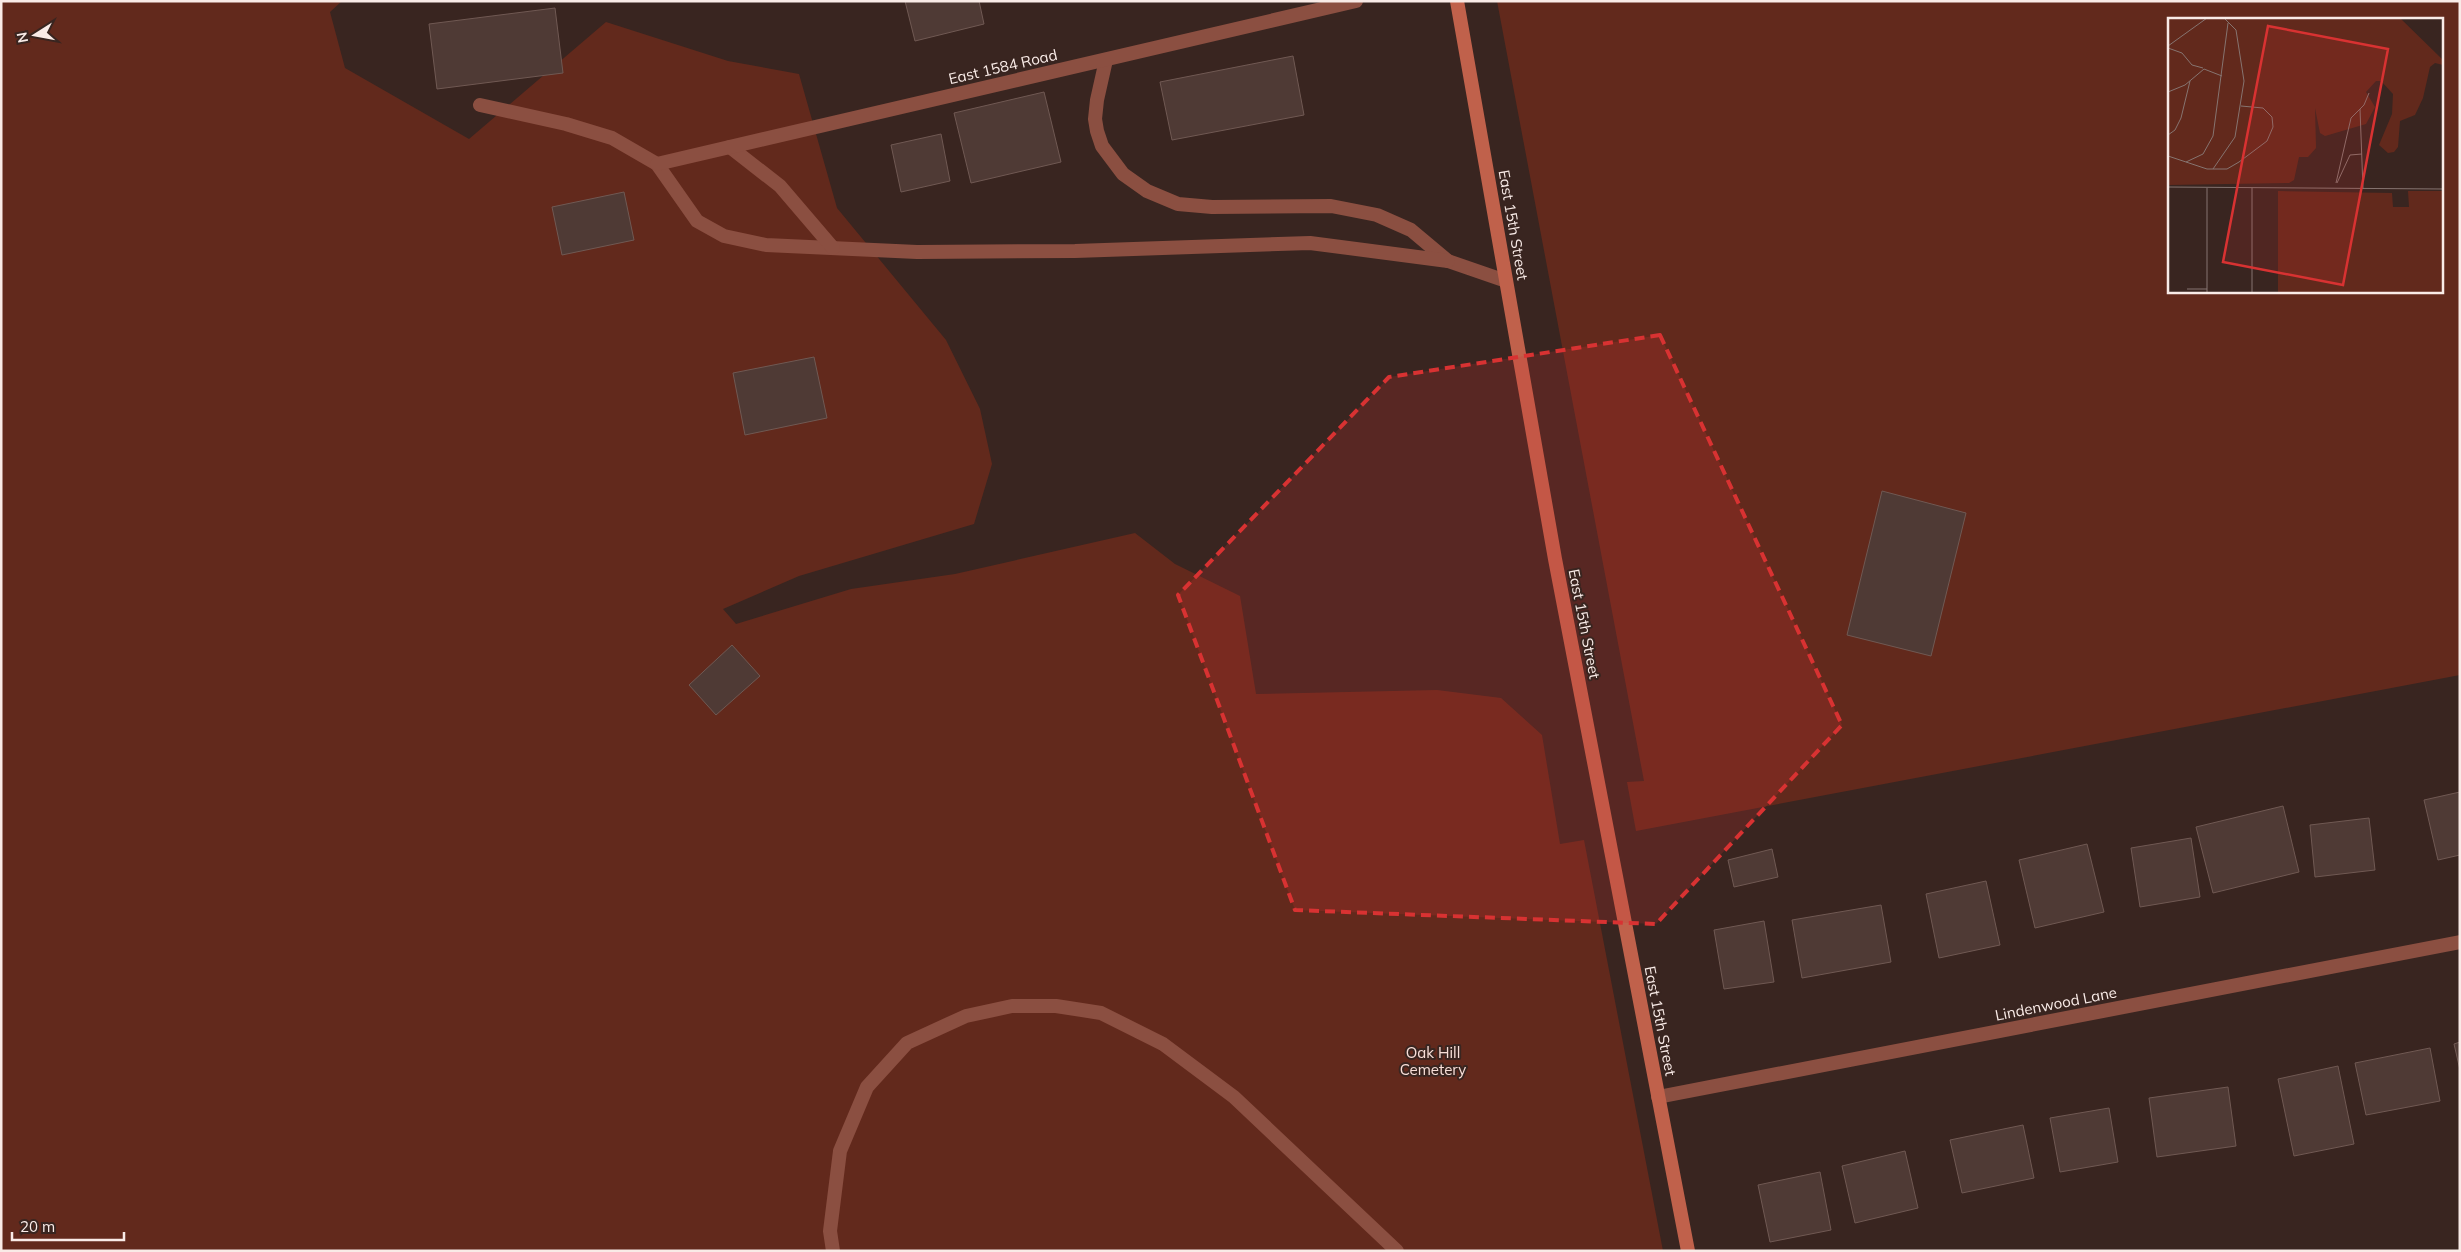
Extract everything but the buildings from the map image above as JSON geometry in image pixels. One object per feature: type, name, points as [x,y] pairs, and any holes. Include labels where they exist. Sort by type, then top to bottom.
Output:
[{"type":"main road","name":"East 15th Street","points":[[1457,1],[1555,559],[1688,1251]]},
{"type":"street","name":"East 1584 Road","points":[[658,164],[1356,1]]},
{"type":"street","points":[[1106,60],[1097,106],[1097,131],[1102,146],[1113,162],[1136,184],[1178,204],[1212,207],[1330,206],[1378,215],[1411,230],[1448,261]]},
{"type":"street","points":[[480,104],[566,124],[612,138],[658,164],[697,221],[724,236],[766,245],[917,252],[1075,251],[1310,243],[1448,261],[1506,281]]},
{"type":"street","points":[[730,147],[780,186],[833,248]]},
{"type":"street","name":"Lindenwood Lane","points":[[1658,1097],[2460,942]]},
{"type":"street","points":[[833,1251],[830,1231],[840,1151],[868,1087],[908,1043],[966,1016],[1012,1006],[1056,1006],[1101,1013],[1163,1044],[1234,1096],[1397,1251]]},
{"type":"highlighted area","points":[[1660,335],[1842,725],[1656,924],[1295,910],[1178,595],[1389,377]]},
{"type":"green space","name":"Oak Hill Cemetery","points":[[1,1],[342,1],[330,12],[345,68],[469,139],[606,22],[728,61],[799,74],[837,208],[946,340],[980,409],[992,464],[974,524],[799,576],[723,609],[736,624],[851,589],[955,574],[1135,533],[1175,564],[1240,596],[1256,694],[1437,690],[1501,698],[1542,735],[1560,844],[1584,840],[1663,1251],[1,1251]]},
{"type":"green space","points":[[1497,1],[2460,1],[2460,675],[1636,831],[1627,782],[1644,781]]}]
